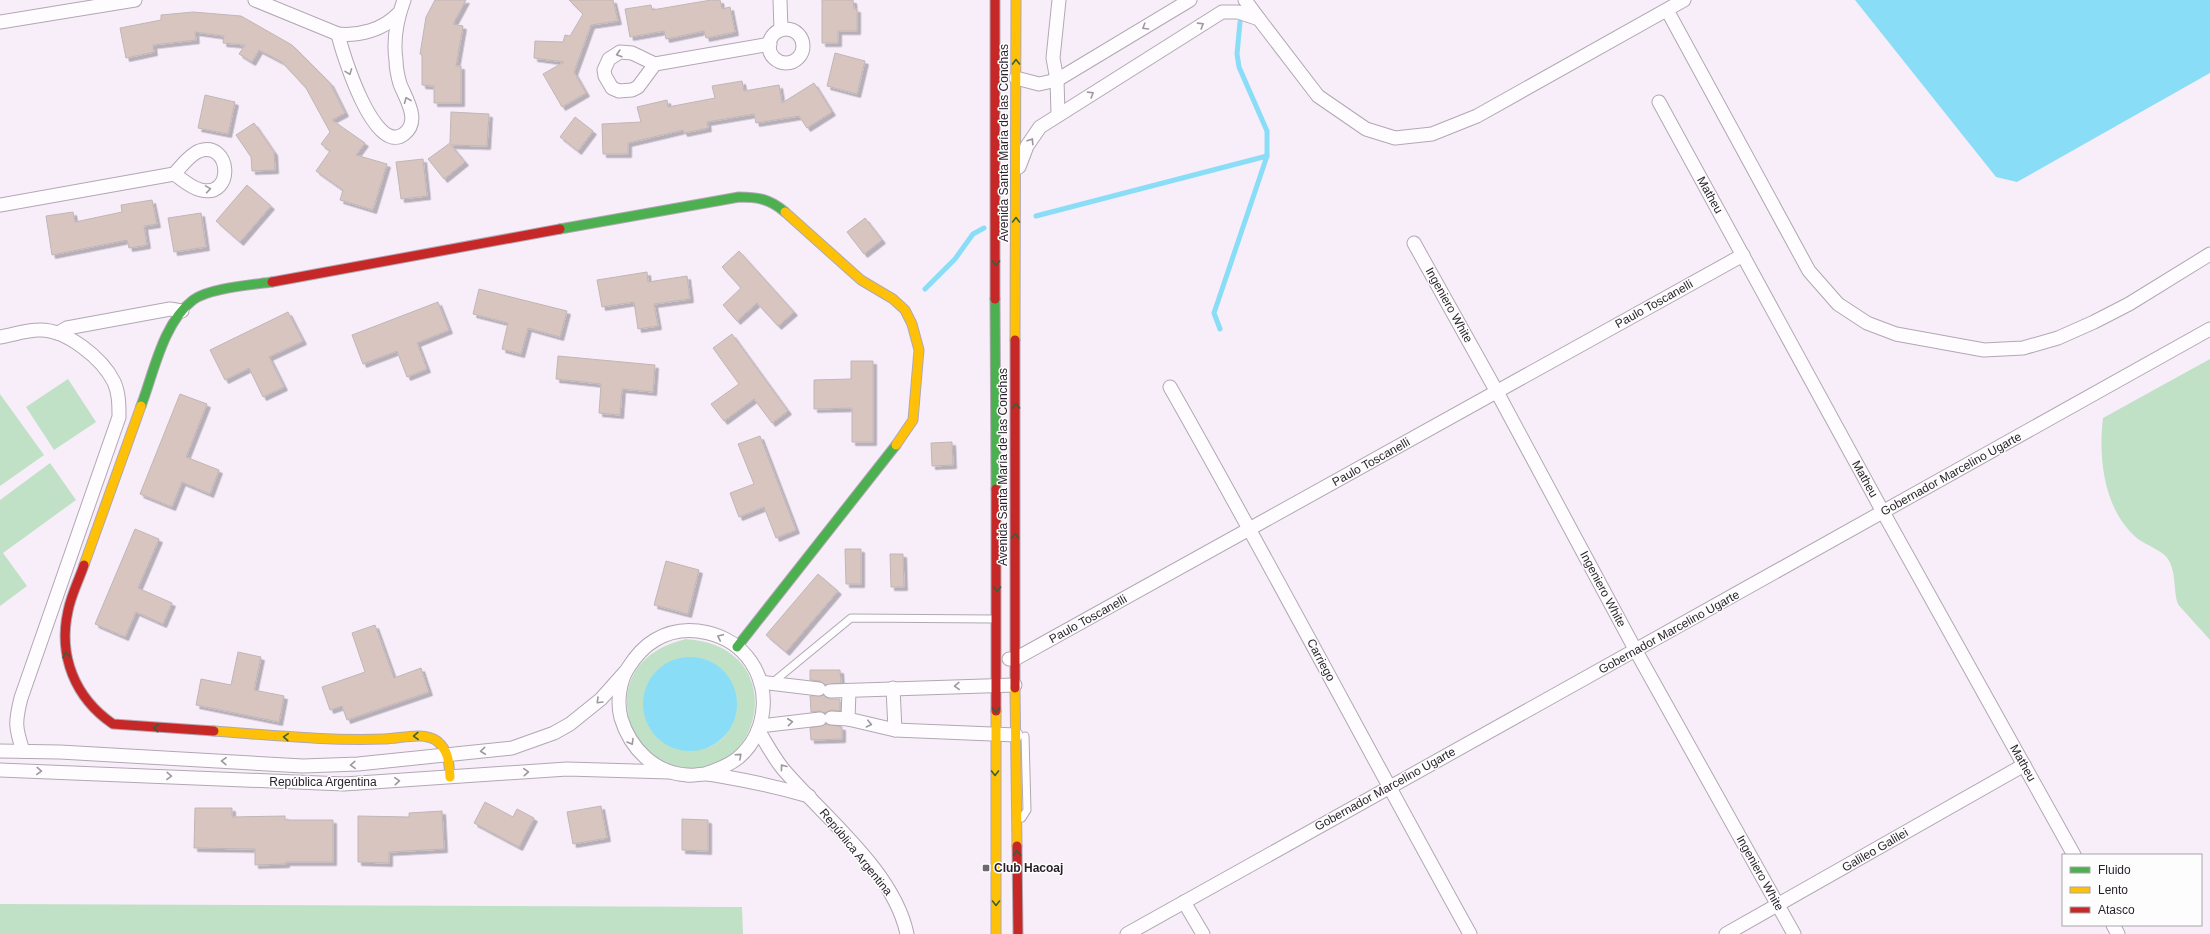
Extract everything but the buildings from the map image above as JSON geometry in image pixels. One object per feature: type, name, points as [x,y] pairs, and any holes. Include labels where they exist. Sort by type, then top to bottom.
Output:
[{"type":"street","points":[[0,22],[135,0]]},
{"type":"street","points":[[255,0],[338,34],[351,36],[388,24],[398,14]]},
{"type":"street","points":[[338,34],[348,72],[371,118],[382,132],[396,137],[403,134],[410,126],[412,117],[409,103],[400,83],[396,59],[398,14],[404,0]]},
{"type":"street","points":[[780,0],[781,30]]},
{"type":"street","name":"Avenida Santa María de las Conchas","points":[[995,0],[997,619],[995,734],[996,934]]},
{"type":"street","name":"Avenida Santa María de las Conchas","points":[[1016,0],[1015,659],[1022,733],[1017,827],[1018,934]]},
{"type":"street","points":[[1058,114],[1057,80],[1053,58],[1059,0]]},
{"type":"street","points":[[1016,78],[1039,84],[1057,80],[1190,0]]},
{"type":"street","points":[[1245,0],[1318,96],[1366,129],[1395,138],[1432,134],[1456,125],[1684,0]]},
{"type":"street","points":[[1667,10],[1809,271],[1838,304],[1867,323],[1896,334],[1984,350],[2023,348],[2058,338],[2094,322],[2129,304],[2210,254]]},
{"type":"street","points":[[1016,176],[1028,146],[1040,127],[1058,114],[1222,12],[1238,12],[1259,19]]},
{"type":"street","points":[[781,30],[789,30],[796,32],[802,39],[803,51],[800,57],[794,62],[783,63],[775,59],[771,52],[770,44],[774,36],[781,30]]},
{"type":"street","points":[[655,64],[770,44]]},
{"type":"street","name":"Matheu","points":[[1659,102],[1883,512],[2073,854]]},
{"type":"street","points":[[0,205],[174,174]]},
{"type":"street","points":[[450,777],[448,754],[437,741],[422,736],[384,739],[312,738],[113,724],[100,717],[80,690],[67,662],[64,644],[65,623],[68,610],[171,324],[193,300],[210,293],[739,197],[760,197],[775,203],[861,280],[893,299],[905,310],[912,324],[918,350],[917,389],[913,420],[902,438],[737,647]]},
{"type":"street","name":"Ingeniero White","points":[[1414,243],[1497,392],[1636,651],[1794,934]]},
{"type":"street","name":"Paulo Toscanelli","points":[[996,661],[1015,659],[1743,255]]},
{"type":"street","points":[[58,333],[67,328],[162,311],[182,311]]},
{"type":"street","name":"Gobernador Marcelino Ugarte","points":[[1127,934],[2210,329]]},
{"type":"street","points":[[0,337],[39,330],[58,333],[76,342],[98,360],[114,381],[118,394],[119,417],[21,698],[15,720],[17,733],[23,751]]},
{"type":"street","name":"Carriego","points":[[1170,387],[1251,529],[1388,787],[1470,934]]},
{"type":"street","points":[[766,682],[759,728],[750,746],[737,759],[722,768],[705,774],[687,775],[669,772],[651,763],[641,754],[625,732],[620,712],[620,691],[626,672],[638,654],[649,644],[675,632],[697,630],[719,636],[737,647],[766,682],[825,690],[849,691],[893,688],[996,685],[1017,682]]},
{"type":"street","name":"República Argentina","points":[[0,751],[60,752],[320,766],[358,764],[512,748],[554,734],[583,716],[626,672]]},
{"type":"street","points":[[893,688],[895,730]]},
{"type":"street","points":[[848,719],[849,691]]},
{"type":"street","points":[[759,728],[826,719],[848,719],[895,730],[995,734],[1022,733]]},
{"type":"street","name":"República Argentina","points":[[759,728],[783,768],[834,821],[874,870],[899,906],[907,934]]},
{"type":"street","points":[[58,772],[60,752]]},
{"type":"street","name":"Galileo Galilei","points":[[1726,934],[2024,765]]},
{"type":"street","points":[[320,766],[320,784]]},
{"type":"street","name":"República Argentina","points":[[0,770],[320,784],[567,769],[669,772]]},
{"type":"street","name":"República Argentina","points":[[705,774],[773,786],[809,796]]},
{"type":"street","points":[[1184,902],[1203,934]]},
{"type":"lane","points":[[766,682],[851,618],[997,619]]},
{"type":"lane","points":[[1017,682],[1023,707]]},
{"type":"green space","points":[[2210,359],[2210,640],[2178,604],[2173,571],[2166,556],[2138,539],[2117,514],[2106,483],[2103,467],[2102,434],[2103,418]]},
{"type":"green space","points":[[68,379],[96,422],[54,450],[26,407]]},
{"type":"green space","points":[[0,394],[44,455],[0,486]]},
{"type":"green space","points":[[50,463],[76,500],[3,553],[27,586],[0,606],[0,500]]},
{"type":"green space","points":[[686,639],[722,648],[744,667],[754,691],[753,717],[743,741],[725,760],[700,768],[670,764],[657,758],[646,750],[638,740],[632,728],[628,711],[627,696],[630,682],[636,670],[645,659],[670,644]],"holes":[[[686,658],[731,682],[734,690],[736,705],[734,719],[727,733],[722,739],[712,746],[701,748],[666,743],[649,727],[662,667],[673,661]]]},
{"type":"green space","points":[[0,904],[742,907],[743,934],[0,934]]},
{"type":"water","points":[[1855,0],[2210,0],[2210,73],[2017,182],[1996,177]]},
{"type":"water","points":[[690,657],[708,661],[723,671],[733,686],[737,704],[733,722],[723,737],[708,747],[690,751],[672,747],[657,737],[647,722],[643,704],[647,686],[657,671],[672,661]]},
{"type":"waterway","points":[[1240,22],[1237,54],[1239,67],[1267,131],[1267,156]]},
{"type":"waterway","points":[[1036,216],[1267,156],[1214,313],[1220,329]]},
{"type":"waterway","points":[[925,289],[955,259],[973,234],[984,228]]},
{"type":"traffic: fast","points":[[560,229],[739,197],[764,200],[774,204],[785,212]]},
{"type":"traffic: fast","points":[[141,406],[155,364],[167,335],[174,321],[193,300],[200,296],[219,290],[272,282]]},
{"type":"traffic: fast","points":[[995,299],[996,489]]},
{"type":"traffic: fast","points":[[737,647],[896,445]]},
{"type":"traffic: slow","points":[[1015,340],[1016,0]]},
{"type":"traffic: slow","points":[[785,212],[861,280],[893,299],[905,310],[912,324],[919,350],[913,420],[896,445]]},
{"type":"traffic: slow","points":[[84,565],[141,406]]},
{"type":"traffic: slow","points":[[1015,688],[1017,846]]},
{"type":"traffic: slow","points":[[996,711],[996,934]]},
{"type":"traffic: slow","points":[[214,731],[341,739],[390,739],[425,736],[437,741],[444,749],[448,758],[450,777]]},
{"type":"traffic: jam","points":[[995,0],[995,299]]},
{"type":"traffic: jam","points":[[272,282],[560,229]]},
{"type":"traffic: jam","points":[[1015,340],[1015,688]]},
{"type":"traffic: jam","points":[[996,489],[996,711]]},
{"type":"traffic: jam","points":[[84,565],[69,605],[65,644],[72,675],[79,689],[89,702],[100,714],[113,724],[214,731]]},
{"type":"traffic: jam","points":[[1017,846],[1018,934]]},
{"type":"place","name":"Club Hacoaj","points":[[986,868]]}]
